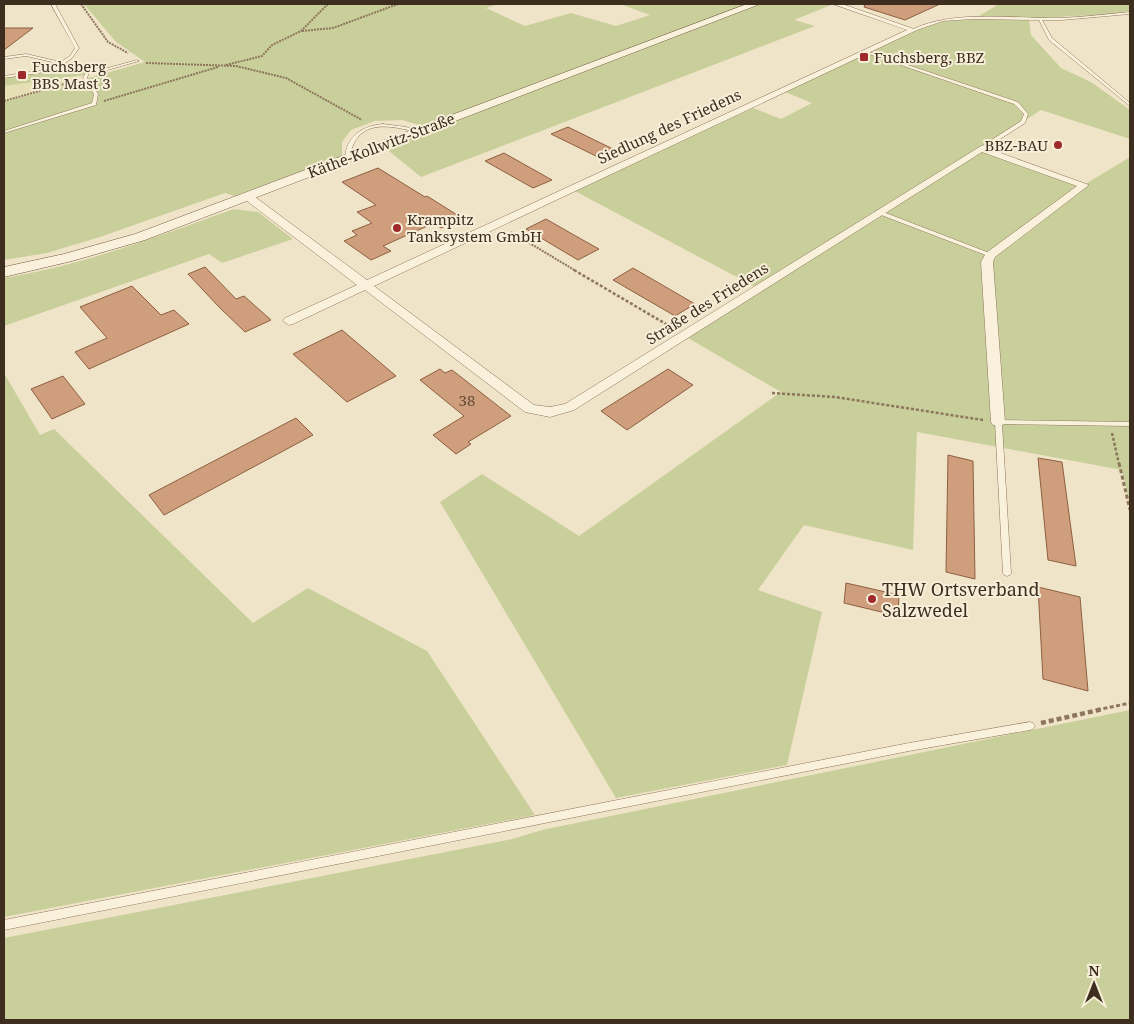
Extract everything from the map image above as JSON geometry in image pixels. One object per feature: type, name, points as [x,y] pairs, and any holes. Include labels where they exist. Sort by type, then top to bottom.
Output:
[{"type":"main road","name":"Käthe-Kollwitz-Straße","points":[[4,272],[105,248],[754,4]]},
{"type":"street","points":[[836,4],[913,30]]},
{"type":"street","name":"Siedlung des Friedens","points":[[289,321],[913,30]]},
{"type":"street","points":[[980,149],[1084,185],[990,255],[987,262],[998,422]]},
{"type":"street","name":"Straße des Friedens","points":[[364,285],[530,409],[550,412],[569,407],[980,149]]},
{"type":"street","points":[[247,196],[364,285]]},
{"type":"lane","points":[[53,4],[77,48],[71,57],[62,63]]},
{"type":"lane","points":[[913,30],[943,20],[973,18],[1072,19],[1130,13]]},
{"type":"lane","points":[[1040,19],[1050,39],[1130,106]]},
{"type":"lane","points":[[867,52],[1004,98],[1024,109],[1026,114],[1023,122],[980,149]]},
{"type":"lane","points":[[4,58],[26,55],[89,70],[104,70],[137,61]]},
{"type":"lane","points":[[4,77],[76,66]]},
{"type":"lane","points":[[4,132],[94,104],[96,94],[85,78],[89,70]]},
{"type":"lane","points":[[347,158],[349,144],[357,133],[372,126],[386,124],[417,131]]},
{"type":"lane","points":[[878,212],[990,255]]},
{"type":"lane","points":[[1007,573],[998,422],[1130,424]]},
{"type":"lane","points":[[4,925],[909,747],[1030,726]]},
{"type":"path","points":[[81,4],[108,42],[122,48],[137,61],[150,64],[236,66],[286,78],[372,126]]},
{"type":"path","points":[[94,104],[262,56],[272,45],[301,31],[328,4]]},
{"type":"path","points":[[301,31],[333,28],[398,4]]},
{"type":"path","points":[[4,101],[85,78]]},
{"type":"path","points":[[498,224],[684,335]]},
{"type":"path","points":[[772,394],[835,397],[998,422]]},
{"type":"path","points":[[1110,425],[1130,510]]},
{"type":"path","points":[[1030,726],[1130,703]]},
{"type":"shaded area","points":[[84,75],[77,79],[4,100],[4,86]]},
{"type":"green space","points":[[84,4],[499,4],[486,8],[525,26],[571,13],[616,26],[650,15],[620,4],[747,4],[422,126],[402,120],[375,121],[351,130],[342,142],[342,156],[234,196],[225,193],[100,237],[47,253],[4,260],[4,102],[145,62],[116,42]]},
{"type":"green space","points":[[761,4],[831,5],[794,20],[815,26],[421,177],[384,147]]},
{"type":"green space","points":[[999,4],[1130,4],[1130,11],[1024,19],[1029,20],[1031,35],[1061,68],[1091,82],[1130,110],[1130,139],[1041,110],[981,149],[1084,185],[1130,157],[1130,505],[1122,470],[917,432],[913,550],[804,525],[758,590],[822,612],[787,765],[616,798],[440,502],[482,474],[579,536],[781,392],[688,338],[763,291],[573,190],[753,108],[781,119],[812,103],[785,92],[916,30],[946,21],[1008,18],[979,16]]},
{"type":"green space","points":[[72,68],[86,71],[84,75],[4,86],[4,78]]},
{"type":"green space","points":[[234,209],[258,212],[293,239],[222,263],[209,254],[4,326],[4,278],[92,258]]},
{"type":"green space","points":[[4,373],[40,435],[54,429],[253,623],[308,588],[427,651],[535,815],[4,917]]},
{"type":"green space","points":[[1130,710],[1130,1020],[4,1020],[4,938],[512,839],[542,830]]},
{"type":"building","points":[[865,4],[940,4],[905,20],[864,7]]},
{"type":"building","points":[[4,28],[33,28],[4,50]]},
{"type":"building","points":[[568,127],[617,151],[600,158],[551,134]]},
{"type":"building","points":[[504,153],[552,180],[533,188],[485,161]]},
{"type":"building","points":[[378,168],[462,218],[441,228],[434,223],[383,246],[391,251],[371,260],[344,241],[357,235],[352,231],[372,223],[357,212],[376,205],[342,182]]},
{"type":"building","points":[[546,219],[599,249],[578,260],[526,229]]},
{"type":"building","points":[[205,267],[236,299],[244,296],[271,320],[245,332],[188,274]]},
{"type":"building","points":[[633,268],[695,304],[675,316],[613,280]]},
{"type":"building","points":[[132,286],[161,315],[174,310],[189,324],[89,369],[75,352],[107,338],[80,307]]},
{"type":"building","points":[[342,330],[396,376],[347,402],[293,354]]},
{"type":"building","points":[[440,369],[445,373],[452,370],[511,416],[468,442],[471,444],[456,454],[433,435],[464,416],[420,380]]},
{"type":"building","points":[[668,369],[693,385],[627,430],[601,411]]},
{"type":"building","points":[[63,376],[85,404],[52,419],[31,389]]},
{"type":"building","points":[[296,418],[313,435],[164,515],[149,495]]},
{"type":"building","points":[[948,455],[973,461],[975,579],[946,572]]},
{"type":"building","points":[[1038,458],[1062,462],[1076,566],[1048,560]]},
{"type":"building","name":"THW Ortsverband Salzwedel","points":[[846,583],[899,595],[898,616],[844,603]]},
{"type":"building","points":[[1038,587],[1080,597],[1088,691],[1043,679]]},
{"type":"place","name":"Fuchsberg, BBZ","points":[[864,57]]},
{"type":"place","name":"Fuchsberg BBS Mast 3","points":[[22,75]]},
{"type":"place","name":"BBZ-BAU","points":[[1058,145]]},
{"type":"place","name":"Krampitz Tanksystem GmbH","points":[[397,228]]},
{"type":"place","name":"THW Ortsverband Salzwedel","points":[[872,599]]}]
